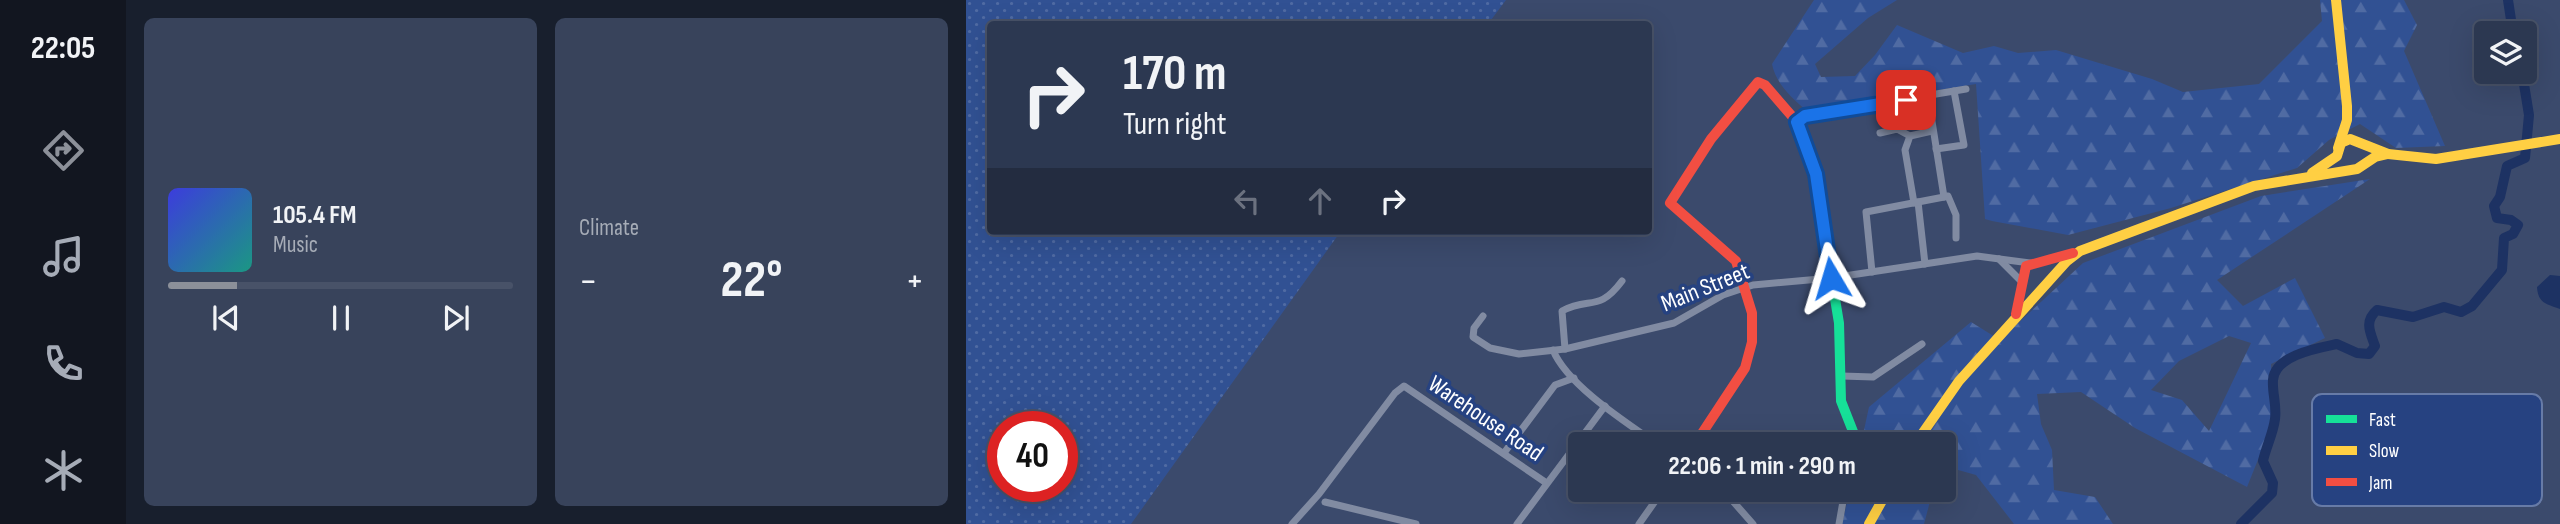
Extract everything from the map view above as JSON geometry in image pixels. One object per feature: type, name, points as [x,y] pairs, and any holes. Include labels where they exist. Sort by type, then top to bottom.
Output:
[{"type":"main road","points":[[2336,0],[2347,120],[2337,152],[2342,165],[2352,170]]},
{"type":"main road","points":[[1703,432],[1736,386],[1748,359],[1753,329],[1746,287],[1736,261],[1672,208],[1671,198],[1752,85],[1758,82],[1765,85],[1797,122],[1815,169],[1839,323],[1841,401],[1853,432]]},
{"type":"main road","points":[[2347,120],[2367,150],[2365,162]]},
{"type":"main road","points":[[2301,178],[2337,152],[2344,141],[2359,141],[2388,154],[2436,159],[2500,151],[2560,139]]},
{"type":"main road","points":[[2014,317],[2023,299],[2021,274],[2032,262],[2080,251],[2244,190],[2352,170],[2388,154]]},
{"type":"main road","points":[[1923,432],[1962,375],[2014,317],[2046,289],[2066,260],[2080,251]]},
{"type":"main road","points":[[2032,262],[2044,264],[2052,278]]},
{"type":"main road","points":[[2023,285],[2036,292],[2046,289]]},
{"type":"main road","points":[[1870,524],[1882,502]]},
{"type":"street","points":[[1797,122],[1805,116],[1966,89]]},
{"type":"street","points":[[1936,149],[1964,145],[1954,91]]},
{"type":"street","points":[[1928,96],[1944,197]]},
{"type":"street","points":[[1880,133],[1897,129],[1910,136],[1932,131]]},
{"type":"street","points":[[1910,136],[1905,150],[1925,264]]},
{"type":"street","points":[[1872,272],[1866,212],[1948,196],[1956,215],[1956,238]]},
{"type":"street","name":"Main Street","points":[[1483,316],[1474,328],[1474,337],[1479,343],[1519,355],[1565,349],[1674,323],[1723,295],[1746,287],[1831,278],[1977,256],[2032,262]]},
{"type":"street","points":[[1998,259],[2023,285]]},
{"type":"street","points":[[1565,349],[1562,311],[1599,303],[1608,298],[1622,281]]},
{"type":"street","points":[[1842,376],[1873,377],[1922,344]]},
{"type":"street","points":[[1553,350],[1574,378],[1641,432]]},
{"type":"street","points":[[1504,453],[1555,384],[1574,378]]},
{"type":"street","name":"Warehouse Road","points":[[1292,524],[1320,494],[1395,393],[1404,386],[1545,482]]},
{"type":"street","points":[[1517,524],[1545,482],[1554,477],[1605,405]]},
{"type":"street","points":[[1325,502],[1416,524]]},
{"type":"street","points":[[1639,524],[1655,502]]},
{"type":"street","points":[[1734,502],[1753,524]]},
{"type":"street","points":[[1839,524],[1844,502]]},
{"type":"green space","points":[[966,0],[1506,0],[1490,21],[987,21],[987,235],[1338,235],[1131,524],[966,524]]},
{"type":"green space","points":[[1814,0],[1897,0],[1868,18],[1815,64],[1821,77],[1855,76],[1897,25],[1963,53],[1994,46],[2018,53],[2056,50],[2152,79],[2183,92],[2259,84],[2322,21],[2320,0],[2404,0],[2417,25],[2404,51],[2445,146],[2396,148],[2360,124],[2329,140],[2297,168],[2171,208],[2068,235],[1992,221],[1985,219],[1976,84],[1807,111],[1785,90],[1772,64]]},
{"type":"green space","points":[[2370,179],[2217,280],[2243,306],[2295,278],[2325,338],[2271,364],[2274,420],[2247,487],[2135,428],[2081,392],[2037,394],[2041,424],[2052,450],[2054,490],[2095,497],[2113,524],[2014,524],[1976,475],[1956,469],[1956,432],[1864,432],[1869,407],[1971,322],[2000,340],[2083,263],[2261,196]],"holes":[[[2229,336],[2251,343],[2209,431],[2182,400],[2151,390],[2179,361]]]},
{"type":"green space","points":[[1847,502],[1930,502],[1924,524],[1842,524]]},
{"type":"shaded area","points":[[2550,275],[2560,276],[2560,309],[2544,302],[2539,296],[2537,287]]},
{"type":"waterway","points":[[2508,0],[2511,21]]},
{"type":"waterway","points":[[2241,524],[2272,493],[2273,483],[2263,461],[2275,419],[2273,380],[2281,364],[2299,354],[2337,344],[2357,353],[2369,354],[2375,346],[2369,323],[2377,310],[2413,317],[2444,307],[2461,312],[2472,306],[2502,270],[2504,238],[2513,234],[2518,225],[2511,220],[2497,218],[2494,206],[2500,197],[2507,166],[2525,158],[2529,115],[2524,84]]},
{"type":"traffic: fast","points":[[1807,147],[1812,160],[1839,323],[1841,401],[1853,432]]},
{"type":"traffic: slow","points":[[2336,0],[2347,106],[2347,120],[2338,148]]},
{"type":"traffic: slow","points":[[2312,173],[2337,156],[2341,143],[2350,139],[2388,154],[2436,159],[2560,139]]},
{"type":"traffic: slow","points":[[1923,432],[1959,381],[2067,261],[2080,251],[2254,186],[2357,169],[2375,157],[2388,154]]},
{"type":"traffic: slow","points":[[1869,524],[1881,502]]},
{"type":"traffic: jam","points":[[1703,432],[1745,368],[1752,342],[1752,313],[1736,261],[1670,203],[1711,139],[1758,82],[1765,85],[1797,122],[1807,147]]},
{"type":"traffic: jam","points":[[2016,314],[2026,266],[2073,253]]},
{"type":"route","points":[[1831,278],[1816,174],[1807,143],[1797,122],[1805,116],[1906,100]]}]
